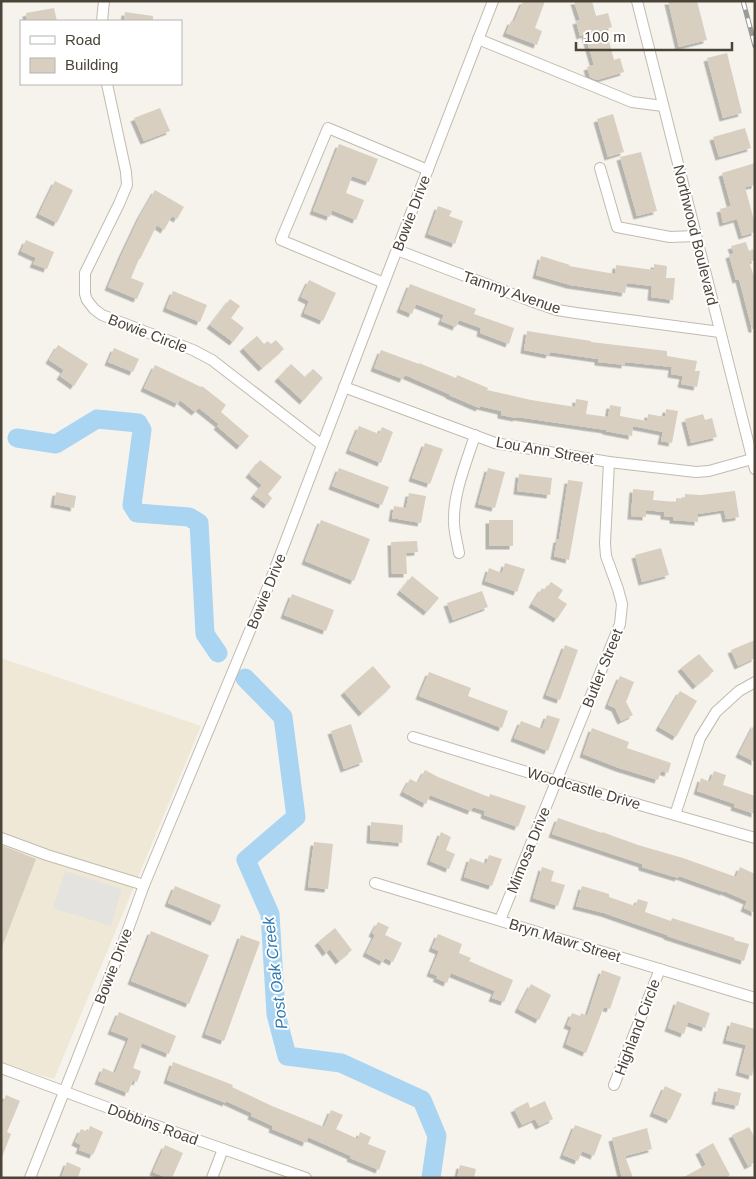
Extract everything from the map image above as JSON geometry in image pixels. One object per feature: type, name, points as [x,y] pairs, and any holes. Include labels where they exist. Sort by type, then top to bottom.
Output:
[{"type":"street","points":[[102,20],[104,1]]},
{"type":"street","name":"Bowie Drive","points":[[30,1178],[144,885],[268,587],[493,1]]},
{"type":"street","name":"Northwood Boulevard","points":[[637,1],[754,464]]},
{"type":"street","points":[[478,40],[632,102],[663,106]]},
{"type":"street","name":"Bowie Circle","points":[[107,85],[126,172],[127,185],[85,272],[85,294],[87,300],[102,315],[193,350],[212,360],[322,445]]},
{"type":"street","points":[[384,283],[281,240],[328,128],[428,170]]},
{"type":"street","points":[[600,168],[617,227],[670,237],[696,236]]},
{"type":"street","name":"Tammy Avenue","points":[[397,250],[557,310],[720,332]]},
{"type":"street","name":"Lou Ann Street","points":[[344,387],[495,443],[608,462],[696,472],[754,464]]},
{"type":"street","points":[[459,552],[453,521],[454,506],[475,435]]},
{"type":"street","name":"Butler Street","points":[[556,781],[620,624],[622,604],[606,556],[605,543],[608,462]]},
{"type":"street","points":[[674,815],[700,738],[716,712],[739,691],[755,682]]},
{"type":"street","name":"Woodcastle Drive","points":[[413,737],[556,781],[755,838]]},
{"type":"street","name":"Mimosa Drive","points":[[500,920],[556,781]]},
{"type":"street","points":[[1,838],[144,885]]},
{"type":"street","name":"Bryn Mawr Street","points":[[375,883],[755,998]]},
{"type":"street","name":"Highland Circle","points":[[614,1085],[660,969]]},
{"type":"street","name":"Dobbins Road","points":[[1,1068],[149,1123],[306,1178]]},
{"type":"street","points":[[212,1178],[223,1149]]},
{"type":"shaded area","points":[[1,658],[201,726],[54,1079],[1,1064]]},
{"type":"shaded area","points":[[65,871],[122,889],[111,926],[53,908]]},
{"type":"building","points":[[523,1],[545,1],[535,28],[542,31],[537,45],[506,33],[511,21],[514,22]]},
{"type":"building","points":[[574,1],[592,1],[596,16],[608,13],[612,27],[606,29],[614,60],[620,58],[624,72],[597,80],[590,77],[587,67],[594,65],[585,34],[580,36],[576,21],[580,20]]},
{"type":"building","points":[[668,1],[697,1],[707,40],[679,47]]},
{"type":"building","points":[[54,8],[57,20],[27,20],[26,13]]},
{"type":"building","points":[[125,12],[153,16],[153,20],[124,20]]},
{"type":"building","points":[[727,53],[742,113],[723,118],[707,58]]},
{"type":"building","points":[[160,108],[170,131],[144,141],[134,118]]},
{"type":"building","points":[[613,114],[624,152],[608,157],[597,119]]},
{"type":"building","points":[[745,128],[751,148],[719,157],[713,137]]},
{"type":"building","points":[[339,144],[378,159],[369,182],[352,176],[346,193],[364,200],[356,220],[332,210],[330,217],[313,211]]},
{"type":"building","points":[[641,152],[657,211],[637,216],[620,157]]},
{"type":"building","points":[[755,163],[755,185],[745,187],[755,224],[755,232],[742,236],[737,219],[723,223],[720,209],[731,206],[722,173]]},
{"type":"building","points":[[55,181],[73,190],[57,223],[39,214]]},
{"type":"building","points":[[155,190],[184,207],[177,219],[172,216],[164,230],[157,225],[139,259],[131,278],[144,283],[137,299],[108,287],[140,216]]},
{"type":"building","points":[[438,206],[452,211],[449,216],[463,221],[455,244],[428,234]]},
{"type":"building","points":[[26,240],[54,252],[47,269],[33,264],[36,258],[21,251]]},
{"type":"building","points":[[746,242],[749,251],[753,249],[755,254],[755,260],[749,262],[755,279],[755,329],[752,329],[739,279],[736,280],[729,255],[734,253],[731,246]]},
{"type":"building","points":[[541,256],[569,266],[615,274],[616,265],[654,270],[654,264],[667,266],[666,278],[675,278],[673,300],[651,297],[652,286],[627,283],[625,293],[570,285],[536,275]]},
{"type":"building","points":[[309,280],[336,293],[323,321],[304,313],[309,301],[301,297]]},
{"type":"building","points":[[410,284],[476,309],[474,314],[514,328],[509,344],[480,333],[481,328],[459,320],[456,327],[441,321],[444,315],[416,304],[412,314],[400,309]]},
{"type":"building","points":[[173,291],[207,305],[200,322],[166,308]]},
{"type":"building","points":[[230,299],[240,306],[231,318],[244,328],[233,342],[210,325]]},
{"type":"building","points":[[527,331],[591,342],[667,351],[667,356],[697,361],[695,371],[700,371],[697,387],[681,384],[683,376],[671,374],[672,367],[625,362],[625,365],[598,362],[598,359],[550,352],[549,355],[524,350]]},
{"type":"building","points":[[257,336],[264,344],[268,341],[271,344],[276,340],[284,349],[262,368],[243,348]]},
{"type":"building","points":[[58,345],[88,364],[74,386],[60,376],[64,370],[49,360]]},
{"type":"building","points":[[114,348],[139,359],[133,372],[108,362]]},
{"type":"building","points":[[381,350],[456,378],[457,375],[488,388],[487,390],[575,407],[576,399],[588,401],[586,414],[608,417],[610,405],[621,407],[620,416],[647,421],[648,414],[665,417],[666,409],[678,411],[672,443],[661,441],[663,432],[633,426],[632,436],[606,430],[516,418],[501,415],[501,411],[480,406],[479,408],[405,375],[403,379],[374,368]]},
{"type":"building","points":[[291,364],[305,377],[313,369],[323,378],[303,401],[278,378]]},
{"type":"building","points":[[155,365],[202,386],[226,405],[221,412],[249,436],[240,446],[217,426],[219,424],[199,408],[195,412],[180,400],[178,404],[144,388]]},
{"type":"building","points":[[703,414],[705,420],[712,418],[717,437],[691,443],[685,419]]},
{"type":"building","points":[[359,426],[379,434],[382,427],[393,432],[381,463],[349,450]]},
{"type":"building","points":[[425,443],[443,449],[430,484],[412,478]]},
{"type":"building","points":[[260,460],[282,477],[268,494],[272,498],[267,505],[254,495],[262,485],[249,474]]},
{"type":"building","points":[[339,468],[389,487],[382,505],[332,486]]},
{"type":"building","points":[[488,468],[505,472],[495,508],[478,504]]},
{"type":"building","points":[[519,474],[552,478],[550,495],[517,491]]},
{"type":"building","points":[[568,480],[583,482],[569,560],[554,556],[557,539],[559,539]]},
{"type":"building","points":[[633,489],[654,491],[653,500],[676,502],[676,498],[685,499],[685,494],[701,495],[735,491],[739,517],[726,519],[724,510],[698,514],[698,522],[673,520],[673,517],[664,516],[664,512],[646,510],[646,517],[631,516]]},
{"type":"building","points":[[56,492],[76,496],[74,508],[54,504]]},
{"type":"building","points":[[409,493],[426,496],[421,523],[392,518],[394,506],[406,508]]},
{"type":"building","points":[[321,520],[370,539],[354,581],[305,561]]},
{"type":"building","points":[[489,520],[513,520],[513,546],[489,546]]},
{"type":"building","points":[[417,541],[418,552],[406,553],[407,574],[392,574],[391,542]]},
{"type":"building","points":[[661,548],[669,575],[642,582],[635,555]]},
{"type":"building","points":[[505,563],[525,569],[517,592],[485,581],[489,568],[502,573]]},
{"type":"building","points":[[412,576],[439,598],[427,612],[400,591]]},
{"type":"building","points":[[551,582],[563,590],[558,598],[567,604],[557,619],[532,604],[542,588],[545,590]]},
{"type":"building","points":[[482,591],[488,607],[453,620],[447,603]]},
{"type":"building","points":[[292,594],[334,610],[326,631],[284,615]]},
{"type":"building","points":[[755,640],[755,658],[738,666],[731,650]]},
{"type":"building","points":[[565,645],[578,650],[560,700],[546,695]]},
{"type":"building","points":[[699,654],[714,671],[696,686],[681,668]]},
{"type":"building","points":[[373,666],[391,687],[362,713],[344,692]]},
{"type":"building","points":[[429,672],[471,688],[468,696],[508,711],[502,728],[419,696]]},
{"type":"building","points":[[620,676],[634,682],[626,702],[633,715],[621,721],[615,708],[608,705]]},
{"type":"building","points":[[680,691],[697,701],[676,737],[659,727]]},
{"type":"building","points":[[547,715],[560,719],[548,751],[514,738],[521,721],[542,729]]},
{"type":"building","points":[[755,723],[755,762],[739,754]]},
{"type":"building","points":[[351,724],[363,762],[344,769],[331,731]]},
{"type":"building","points":[[592,728],[629,742],[627,748],[671,763],[668,773],[661,771],[658,780],[583,754]]},
{"type":"building","points":[[425,770],[489,797],[490,794],[526,806],[518,827],[484,815],[485,811],[473,807],[471,811],[430,795],[426,804],[403,792],[410,779],[418,783]]},
{"type":"building","points":[[714,771],[726,775],[723,785],[755,796],[755,814],[734,807],[735,804],[697,791],[701,778],[710,782]]},
{"type":"building","points":[[558,818],[736,877],[740,867],[755,874],[755,913],[744,908],[747,901],[724,891],[679,876],[678,878],[642,867],[642,864],[552,834]]},
{"type":"building","points":[[371,822],[403,825],[402,843],[370,840]]},
{"type":"building","points":[[441,832],[451,837],[446,850],[455,854],[449,869],[430,861]]},
{"type":"building","points":[[314,842],[333,844],[328,889],[308,887]]},
{"type":"building","points":[[1,845],[36,859],[2,947],[1,947]]},
{"type":"building","points":[[489,855],[502,859],[492,886],[464,877],[470,858],[486,864]]},
{"type":"building","points":[[542,867],[554,871],[551,881],[565,885],[558,906],[533,898]]},
{"type":"building","points":[[175,886],[221,905],[214,922],[168,903]]},
{"type":"building","points":[[582,886],[609,894],[609,897],[635,906],[638,899],[648,902],[645,912],[671,921],[672,918],[749,944],[744,961],[604,913],[576,906]]},
{"type":"building","points":[[378,922],[389,927],[385,935],[402,943],[393,962],[385,958],[383,962],[366,953],[375,935],[372,933]]},
{"type":"building","points":[[335,928],[352,950],[339,961],[330,949],[326,953],[318,942]]},
{"type":"building","points":[[151,931],[209,955],[189,1004],[131,981]]},
{"type":"building","points":[[438,934],[462,944],[459,953],[471,958],[469,961],[513,980],[504,1002],[492,998],[495,991],[451,973],[447,983],[430,973],[439,951],[432,948]]},
{"type":"building","points":[[241,935],[260,942],[224,1041],[205,1034]]},
{"type":"building","points":[[602,970],[621,977],[610,1009],[604,1007],[586,1053],[566,1044],[572,1027],[567,1025],[572,1013],[580,1016],[581,1013],[587,1016]]},
{"type":"building","points":[[531,984],[551,995],[539,1020],[518,1009]]},
{"type":"building","points":[[677,1001],[710,1013],[705,1028],[688,1022],[684,1034],[668,1028]]},
{"type":"building","points":[[119,1012],[176,1036],[169,1054],[142,1043],[133,1068],[141,1071],[137,1082],[133,1080],[128,1093],[98,1081],[103,1068],[115,1073],[129,1038],[111,1031]]},
{"type":"building","points":[[731,1022],[755,1029],[755,1063],[752,1076],[739,1072],[746,1045],[726,1040]]},
{"type":"building","points":[[173,1062],[233,1085],[232,1087],[272,1106],[324,1127],[331,1110],[343,1115],[336,1129],[358,1139],[360,1132],[371,1137],[368,1144],[386,1151],[379,1170],[308,1137],[306,1143],[272,1129],[273,1126],[251,1116],[252,1113],[226,1101],[226,1103],[167,1080]]},
{"type":"building","points":[[665,1086],[682,1094],[670,1120],[653,1113]]},
{"type":"building","points":[[718,1088],[741,1093],[738,1106],[715,1101]]},
{"type":"building","points":[[6,1095],[20,1101],[7,1132],[11,1134],[2,1157],[1,1107]]},
{"type":"building","points":[[545,1101],[553,1119],[539,1126],[535,1119],[522,1125],[514,1109],[528,1102],[530,1108]]},
{"type":"building","points":[[575,1125],[602,1135],[594,1156],[582,1151],[578,1161],[563,1155]]},
{"type":"building","points":[[90,1126],[103,1132],[93,1155],[79,1150],[81,1145],[75,1142],[81,1129],[88,1132]]},
{"type":"building","points":[[749,1127],[755,1138],[755,1162],[748,1166],[732,1135]]},
{"type":"building","points":[[647,1128],[652,1149],[625,1156],[633,1178],[622,1178],[612,1138]]},
{"type":"building","points":[[713,1143],[730,1175],[726,1178],[682,1178],[706,1165],[699,1151]]},
{"type":"building","points":[[165,1145],[183,1153],[172,1178],[167,1178],[153,1172]]},
{"type":"building","points":[[67,1162],[81,1168],[78,1178],[61,1178]]},
{"type":"building","points":[[460,1165],[476,1169],[474,1178],[457,1178]]},
{"type":"waterway","name":"Post Oak Creek","points":[[17,438],[56,444],[97,419],[138,423],[142,430],[132,505],[137,513],[189,517],[199,523],[205,634],[218,653]]},
{"type":"waterway","name":"Post Oak Creek","points":[[245,678],[283,717],[296,817],[246,860],[270,914],[276,1014],[287,1056],[341,1063],[422,1100],[437,1136],[431,1178]]},
{"type":"railway","points":[[743,1],[755,46]]}]
